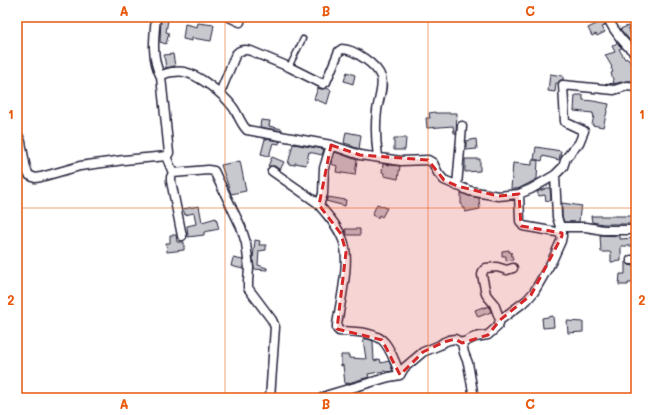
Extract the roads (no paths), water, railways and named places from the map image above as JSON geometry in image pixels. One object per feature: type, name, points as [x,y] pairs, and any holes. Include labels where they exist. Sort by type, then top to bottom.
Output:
[{"type":"street","points":[[156,17],[154,58],[157,70],[161,77],[169,153],[166,156]]},
{"type":"street","points":[[229,17],[240,22]]},
{"type":"street","points":[[607,17],[614,31],[636,54]]},
{"type":"street","points":[[220,93],[234,56],[241,51],[251,51],[289,67],[321,84],[324,84],[340,51],[344,49],[361,56],[371,63],[376,68],[382,80],[376,110],[375,130],[378,157]]},
{"type":"street","points":[[161,77],[166,73],[179,71],[194,75],[220,93],[233,107],[243,126],[247,130],[331,145],[360,155],[402,161],[428,160],[433,163],[444,180],[470,191],[498,196],[519,194],[555,175],[563,167],[566,158],[579,143],[584,131],[565,122],[563,85],[614,90],[626,86],[636,87]]},
{"type":"street","points":[[457,186],[462,126]]},
{"type":"street","points":[[17,136],[21,142],[26,169],[29,175],[34,178],[48,176],[80,166],[166,156]]},
{"type":"street","points":[[320,204],[320,199],[323,194],[324,168],[331,145]]},
{"type":"street","points":[[166,156],[173,173],[171,181],[182,236]]},
{"type":"street","points":[[173,173],[214,171],[240,227],[246,242],[248,254],[248,288],[272,320],[275,327],[270,398]]},
{"type":"street","points":[[272,171],[320,204],[319,205],[330,217],[345,245],[346,264],[337,329],[341,331],[358,332],[371,335],[382,340],[389,348],[400,375]]},
{"type":"street","points":[[462,343],[475,337],[488,336],[498,326],[500,320],[527,300],[534,292],[552,261],[561,241],[561,230],[557,217],[555,175]]},
{"type":"street","points":[[519,194],[520,221],[523,226],[561,230],[576,227],[603,230],[636,230]]},
{"type":"street","points":[[500,320],[494,304],[486,294],[482,271],[488,268],[499,267],[507,270],[513,268]]},
{"type":"street","points":[[322,398],[400,375],[404,368],[423,352],[448,340],[456,339],[462,343],[468,364],[474,398]]},
{"type":"lane","points":[[289,67],[303,39]]}]
